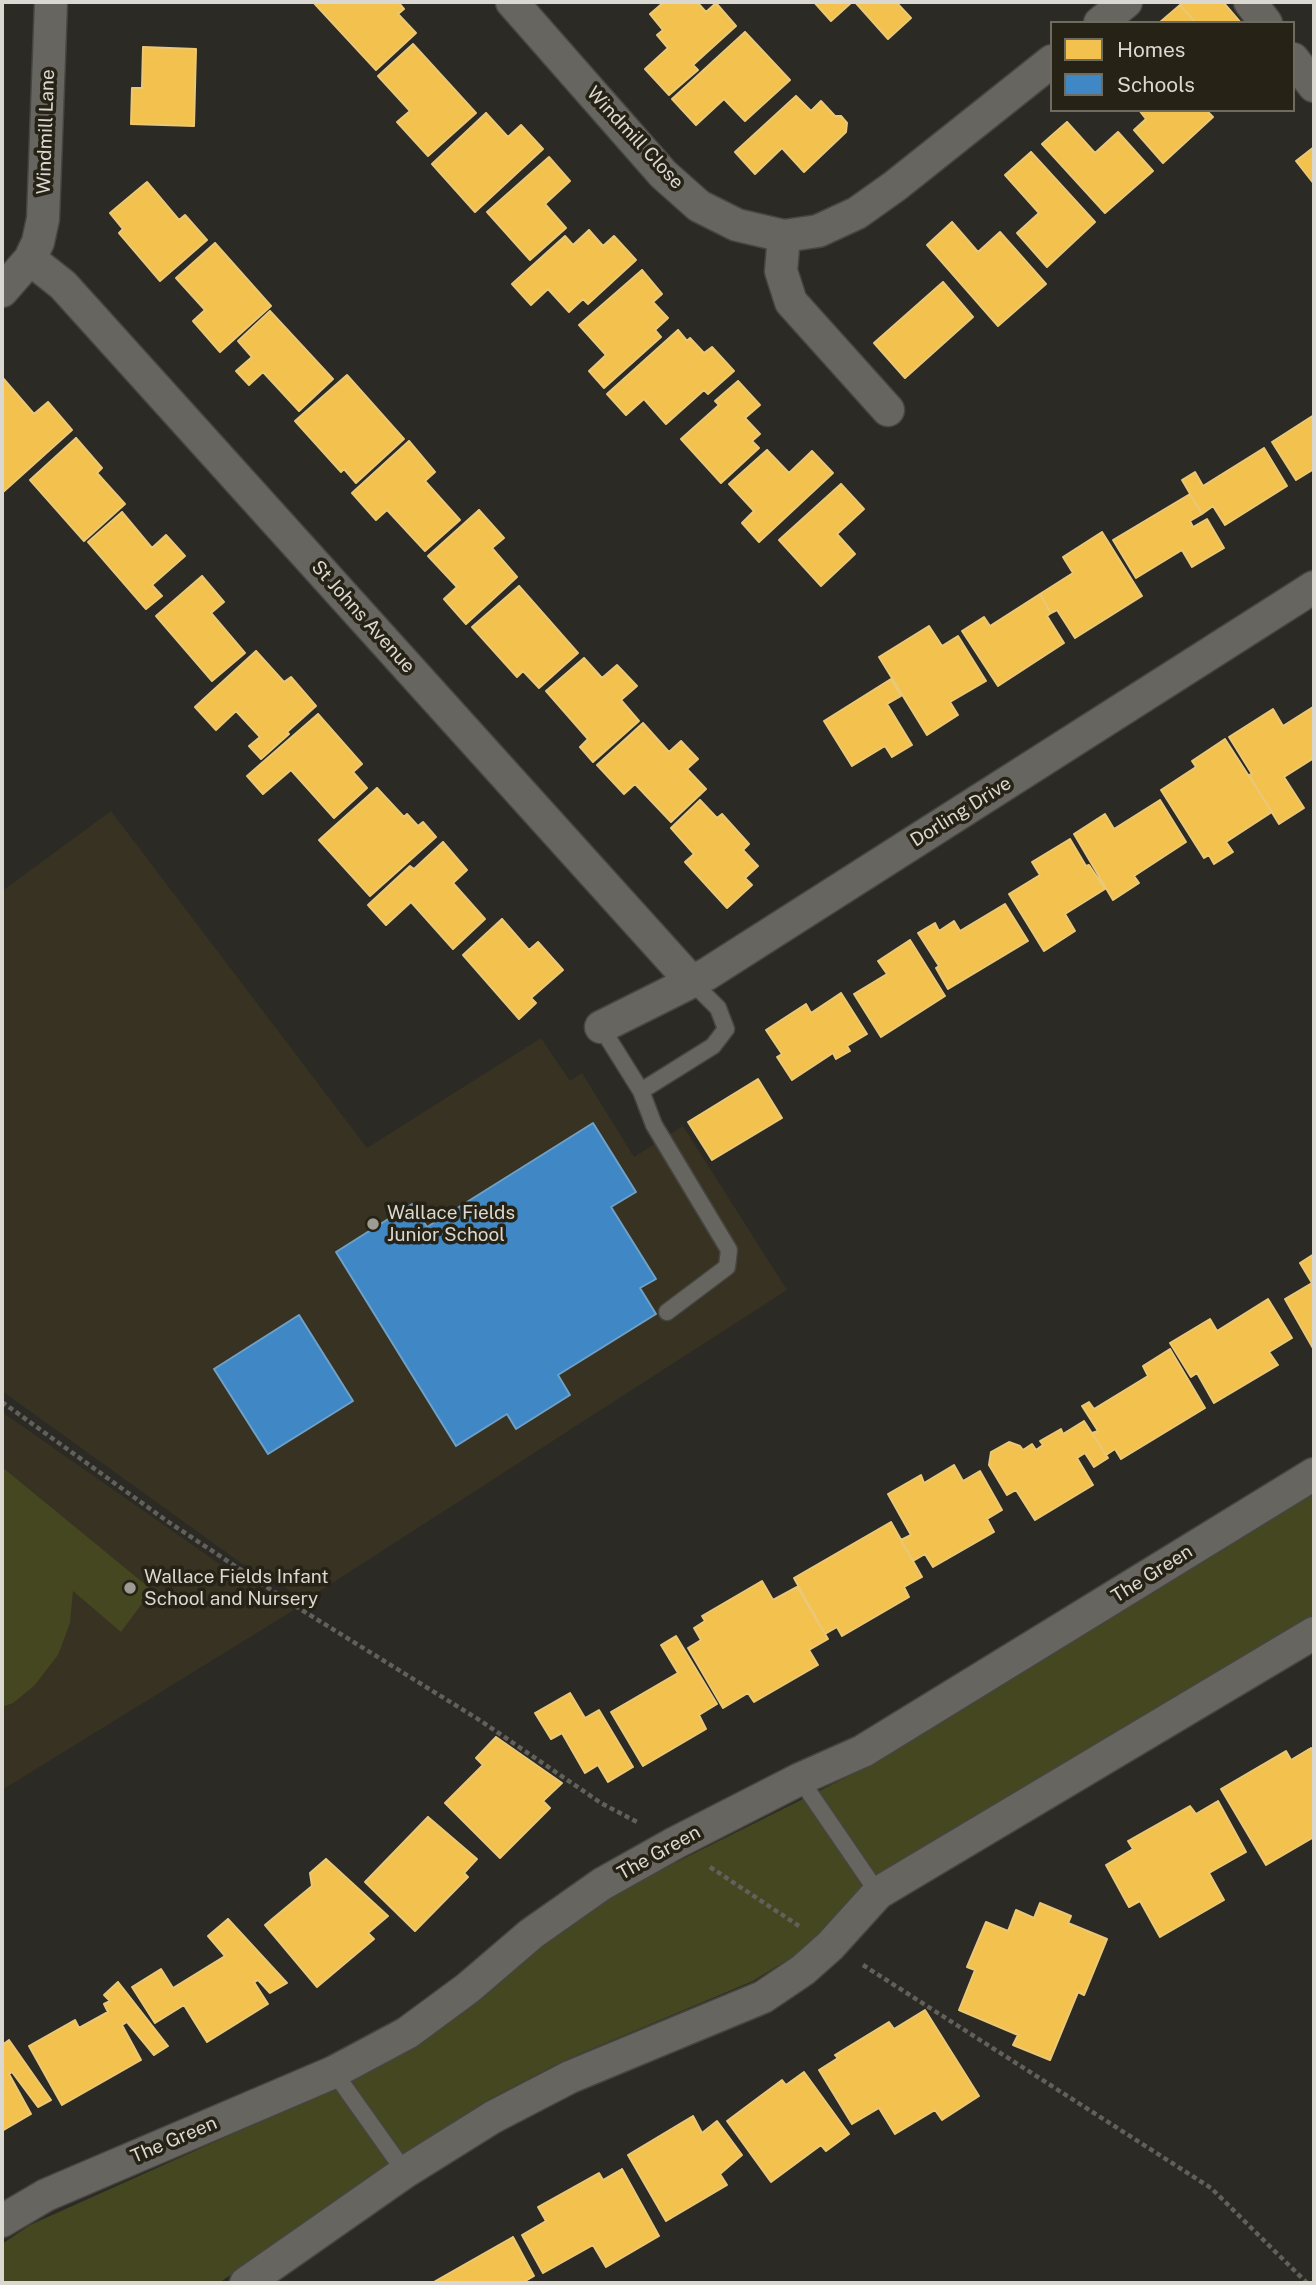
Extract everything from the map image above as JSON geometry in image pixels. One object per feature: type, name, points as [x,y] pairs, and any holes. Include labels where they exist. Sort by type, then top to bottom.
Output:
[{"type":"street","name":"Windmill Lane","points":[[30,259],[38,242],[43,219],[51,2]]},
{"type":"street","name":"Windmill Close","points":[[512,2],[663,173],[699,206],[737,225],[784,236],[818,231],[857,213],[1050,63]]},
{"type":"street","points":[[1250,2],[1264,21]]},
{"type":"street","points":[[1102,21],[1125,3]]},
{"type":"street","points":[[1295,62],[1314,86]]},
{"type":"street","points":[[784,236],[781,271],[791,302],[888,410]]},
{"type":"street","points":[[2,291],[30,259]]},
{"type":"street","name":"St Johns Avenue","points":[[30,259],[63,285],[691,981]]},
{"type":"street","name":"Dorling Drive","points":[[601,1027],[707,974],[1314,587]]},
{"type":"street","name":"The Green","points":[[2,2221],[46,2195],[334,2072],[407,2032],[468,1989],[531,1934],[602,1884],[800,1779],[863,1751],[1314,1474]]},
{"type":"street","points":[[246,2283],[405,2172],[492,2117],[570,2077],[763,1997],[803,1970],[830,1946],[878,1893],[1314,1633]]},
{"type":"lane","points":[[641,1091],[713,1046],[726,1029],[718,1008],[691,981]]},
{"type":"lane","points":[[601,1027],[641,1091],[653,1125],[729,1250],[727,1266],[667,1312]]},
{"type":"lane","points":[[800,1779],[878,1893]]},
{"type":"lane","points":[[334,2072],[405,2172]]},
{"type":"path","points":[[2,1402],[167,1521],[297,1607],[481,1721],[601,1804],[675,1843],[830,1946],[1211,2188],[1307,2283]]},
{"type":"shaded area","name":"Wallace Fields Junior School","points":[[111,811],[367,1148],[541,1038],[570,1081],[582,1073],[634,1157],[683,1126],[787,1290],[306,1600],[241,1563],[2,1391],[2,891]]},
{"type":"shaded area","name":"Wallace Fields Infant School and Nursery","points":[[2,1412],[224,1567],[294,1610],[2,1790]]},
{"type":"green space","points":[[2,1467],[152,1590],[121,1632],[73,1591],[70,1623],[58,1655],[34,1686],[13,1703],[2,1707]]},
{"type":"green space","points":[[1314,1490],[1314,1615],[865,1886],[813,1944],[753,1981],[563,2061],[488,2100],[417,2145],[219,2283],[2,2283],[2,2244],[30,2225],[308,2100],[532,1952],[607,1897],[869,1766]]},
{"type":"building: Homes","points":[[313,2],[398,2],[404,9],[398,14],[416,33],[376,70]]},
{"type":"building: Homes","points":[[664,2],[697,2],[706,12],[716,3],[736,26],[693,65],[698,70],[669,95],[645,69],[668,48],[657,35],[663,30],[650,14]]},
{"type":"building: Homes","points":[[814,2],[852,2],[831,21]]},
{"type":"building: Homes","points":[[855,2],[896,2],[911,18],[888,39]]},
{"type":"building: Homes","points":[[1183,2],[1223,2],[1239,21],[1194,21],[1180,5]]},
{"type":"building: Homes","points":[[1180,5],[1194,21],[1161,21]]},
{"type":"building: Homes","points":[[745,32],[790,80],[745,121],[724,99],[696,125],[672,99]]},
{"type":"building: Homes","points":[[413,44],[476,113],[428,156],[397,122],[410,111],[378,76]]},
{"type":"building: Homes","points":[[143,47],[196,49],[194,126],[131,124],[132,88],[142,88]]},
{"type":"building: Homes","points":[[796,96],[811,111],[821,101],[835,116],[841,116],[847,123],[846,132],[804,172],[782,148],[755,174],[735,152]]},
{"type":"building: Homes","points":[[1141,112],[1208,112],[1213,117],[1163,163],[1134,130],[1146,119]]},
{"type":"building: Homes","points":[[486,113],[508,137],[521,125],[543,149],[475,212],[432,164]]},
{"type":"building: Homes","points":[[1067,122],[1095,153],[1118,132],[1153,171],[1105,213],[1042,144]]},
{"type":"building: Homes","points":[[1314,147],[1314,184],[1296,161]]},
{"type":"building: Homes","points":[[1031,152],[1095,222],[1047,267],[1017,233],[1039,213],[1005,175]]},
{"type":"building: Homes","points":[[549,157],[570,181],[545,204],[566,228],[530,260],[487,212]]},
{"type":"building: Homes","points":[[147,182],[179,220],[185,215],[207,240],[160,281],[119,233],[123,229],[110,213]]},
{"type":"building: Homes","points":[[952,222],[978,252],[1000,232],[1046,284],[998,326],[927,245]]},
{"type":"building: Homes","points":[[589,230],[603,246],[614,236],[636,260],[588,304],[583,299],[569,312],[548,289],[531,305],[512,284],[565,236],[573,245]]},
{"type":"building: Homes","points":[[215,243],[271,306],[220,352],[193,321],[205,310],[176,278]]},
{"type":"building: Homes","points":[[642,270],[662,294],[653,302],[668,318],[655,330],[661,337],[604,388],[589,371],[606,355],[579,325]]},
{"type":"building: Homes","points":[[943,282],[973,317],[905,378],[874,343]]},
{"type":"building: Homes","points":[[270,311],[333,379],[299,411],[263,372],[249,385],[236,371],[252,357],[238,341]]},
{"type":"building: Homes","points":[[678,330],[687,341],[690,338],[704,353],[712,347],[734,371],[708,394],[704,390],[666,424],[644,399],[626,415],[607,394]]},
{"type":"building: Homes","points":[[347,375],[404,439],[356,483],[344,469],[341,472],[295,421]]},
{"type":"building: Homes","points":[[2,377],[34,414],[48,402],[72,430],[2,493]]},
{"type":"building: Homes","points":[[738,381],[760,405],[745,418],[760,434],[752,441],[759,448],[721,483],[681,439],[719,405],[715,401]]},
{"type":"building: Homes","points":[[1314,415],[1314,469],[1296,480],[1272,442]]},
{"type":"building: Homes","points":[[76,438],[102,468],[97,473],[125,504],[84,541],[30,480]]},
{"type":"building: Homes","points":[[409,441],[435,472],[425,481],[460,520],[425,551],[387,510],[376,520],[352,493]]},
{"type":"building: Homes","points":[[1264,448],[1287,486],[1225,525],[1213,506],[1202,514],[1182,480],[1195,472],[1203,486]]},
{"type":"building: Homes","points":[[767,450],[789,473],[812,451],[833,473],[759,542],[742,523],[754,511],[729,484]]},
{"type":"building: Homes","points":[[841,484],[864,509],[837,534],[855,554],[821,586],[779,540]]},
{"type":"building: Homes","points":[[1190,494],[1202,514],[1190,521],[1193,527],[1207,519],[1224,548],[1192,567],[1182,550],[1136,578],[1113,540]]},
{"type":"building: Homes","points":[[479,510],[504,538],[492,548],[517,577],[466,624],[444,599],[457,587],[428,556]]},
{"type":"building: Homes","points":[[122,512],[152,548],[166,535],[185,556],[152,585],[162,596],[146,609],[88,542]]},
{"type":"building: Homes","points":[[1102,532],[1142,596],[1075,638],[1057,610],[1051,613],[1040,594],[1073,573],[1063,557]]},
{"type":"building: Homes","points":[[202,576],[224,602],[211,613],[245,653],[212,681],[156,616]]},
{"type":"building: Homes","points":[[519,586],[578,653],[539,688],[523,671],[517,677],[472,627]]},
{"type":"building: Homes","points":[[1040,594],[1051,613],[1047,616],[1064,643],[998,686],[962,631],[984,617],[990,626]]},
{"type":"building: Homes","points":[[929,626],[942,646],[958,636],[986,681],[950,702],[958,715],[927,735],[879,657]]},
{"type":"building: Homes","points":[[256,651],[284,682],[291,677],[316,706],[261,759],[249,746],[260,737],[236,711],[216,730],[195,707]]},
{"type":"building: Homes","points":[[584,658],[602,678],[617,665],[637,686],[621,700],[639,721],[593,762],[580,747],[588,739],[546,691]]},
{"type":"building: Homes","points":[[891,679],[901,696],[887,704],[912,745],[892,757],[885,746],[852,766],[824,721]]},
{"type":"building: Homes","points":[[1313,707],[1314,758],[1284,777],[1304,808],[1279,824],[1229,737],[1273,709],[1283,726]]},
{"type":"building: Homes","points":[[318,714],[362,764],[353,772],[367,788],[334,818],[291,770],[263,794],[247,776]]},
{"type":"building: Homes","points":[[643,723],[669,752],[681,741],[698,759],[687,769],[706,789],[671,822],[635,784],[624,794],[597,765]]},
{"type":"building: Homes","points":[[1225,739],[1272,812],[1226,842],[1233,852],[1214,864],[1209,855],[1204,858],[1161,790],[1196,767],[1192,761]]},
{"type":"building: Homes","points":[[377,788],[404,817],[407,814],[418,826],[423,822],[436,837],[370,896],[319,840]]},
{"type":"building: Homes","points":[[700,800],[717,818],[722,814],[749,844],[743,850],[758,866],[745,878],[752,885],[727,908],[685,862],[694,854],[671,828]]},
{"type":"building: Homes","points":[[1160,800],[1186,842],[1134,876],[1139,883],[1113,900],[1074,834],[1105,814],[1114,829]]},
{"type":"building: Homes","points":[[1070,839],[1086,866],[1089,865],[1105,889],[1065,914],[1075,931],[1044,951],[1009,894],[1040,875],[1032,862]]},
{"type":"building: Homes","points":[[443,842],[467,870],[453,883],[485,919],[453,949],[411,902],[386,925],[368,905],[410,866],[414,869]]},
{"type":"building: Homes","points":[[1005,904],[1028,941],[948,989],[936,968],[939,966],[918,933],[935,923],[939,931],[954,921],[960,931]]},
{"type":"building: Homes","points":[[502,919],[529,950],[538,942],[563,970],[531,998],[536,1003],[519,1019],[463,955]]},
{"type":"building: Homes","points":[[910,940],[945,996],[881,1037],[854,994],[887,974],[878,961]]},
{"type":"building: Homes","points":[[841,993],[867,1034],[847,1046],[850,1051],[836,1059],[833,1053],[792,1080],[777,1057],[782,1054],[766,1030],[806,1004],[811,1013]]},
{"type":"building: Homes","points":[[758,1079],[782,1118],[712,1160],[688,1122]]},
{"type":"building: Homes","points":[[1314,1254],[1314,1350],[1285,1299],[1312,1283],[1300,1263]]},
{"type":"building: Homes","points":[[1268,1299],[1292,1338],[1269,1352],[1278,1365],[1214,1403],[1197,1373],[1191,1377],[1170,1343],[1210,1319],[1217,1331]]},
{"type":"building: Homes","points":[[1170,1349],[1205,1408],[1121,1459],[1115,1449],[1106,1455],[1092,1433],[1098,1431],[1082,1406],[1089,1402],[1094,1409],[1148,1376],[1143,1366]]},
{"type":"building: Homes","points":[[1084,1421],[1108,1458],[1094,1467],[1085,1453],[1077,1458],[1093,1485],[1035,1520],[1016,1490],[1007,1495],[989,1465],[991,1452],[1009,1442],[1023,1450],[1032,1444],[1036,1450],[1043,1445],[1040,1441],[1061,1429],[1063,1434]]},
{"type":"building: Homes","points":[[954,1465],[963,1481],[980,1471],[1002,1510],[987,1519],[994,1532],[933,1567],[925,1554],[913,1561],[901,1540],[911,1535],[888,1494],[921,1475],[924,1483]]},
{"type":"building: Homes","points":[[891,1522],[922,1577],[904,1587],[909,1597],[842,1636],[837,1627],[825,1634],[794,1578]]},
{"type":"building: Homes","points":[[762,1581],[773,1600],[797,1587],[828,1639],[809,1650],[818,1665],[754,1702],[748,1693],[723,1708],[688,1648],[701,1640],[694,1628],[705,1621],[702,1616]]},
{"type":"building: Homes","points":[[676,1636],[717,1704],[699,1715],[706,1729],[643,1766],[611,1712],[678,1673],[661,1645]]},
{"type":"building: Homes","points":[[570,1693],[585,1718],[599,1710],[633,1767],[608,1782],[598,1765],[585,1773],[562,1733],[551,1739],[535,1713]]},
{"type":"building: Homes","points":[[496,1737],[562,1783],[543,1801],[550,1808],[500,1858],[445,1803],[483,1765],[476,1758]]},
{"type":"building: Homes","points":[[1311,1748],[1314,1754],[1314,1837],[1266,1865],[1221,1789],[1286,1751],[1291,1760]]},
{"type":"building: Homes","points":[[1218,1801],[1246,1852],[1209,1873],[1224,1900],[1160,1937],[1140,1901],[1129,1907],[1106,1865],[1133,1849],[1128,1841],[1190,1806],[1196,1814]]},
{"type":"building: Homes","points":[[428,1817],[477,1859],[464,1873],[468,1877],[415,1931],[365,1882]]},
{"type":"building: Homes","points":[[326,1859],[388,1916],[368,1933],[374,1939],[317,1987],[265,1925],[312,1886],[310,1873]]},
{"type":"building: Homes","points":[[1040,1903],[1071,1916],[1068,1923],[1107,1939],[1084,1995],[1078,1992],[1050,2060],[1013,2045],[1018,2035],[959,2010],[975,1970],[967,1967],[986,1922],[1008,1931],[1016,1910],[1034,1918]]},
{"type":"building: Homes","points":[[228,1919],[287,1983],[270,1993],[258,1980],[254,1982],[268,2004],[207,2042],[184,2005],[155,2023],[132,1987],[161,1969],[173,1988],[225,1956],[208,1936]]},
{"type":"building: Homes","points":[[118,1982],[168,2046],[154,2055],[127,2022],[122,2025],[141,2060],[62,2105],[29,2046],[75,2020],[79,2028],[108,2012],[104,2004],[110,2001],[104,1995]]},
{"type":"building: Homes","points":[[925,2010],[979,2096],[942,2120],[935,2110],[895,2134],[879,2108],[852,2124],[819,2070],[838,2058],[835,2055],[889,2022],[894,2029]]},
{"type":"building: Homes","points":[[9,2040],[51,2100],[38,2107],[12,2072],[9,2074],[31,2114],[2,2131],[2,2045]]},
{"type":"building: Homes","points":[[804,2072],[849,2134],[826,2151],[821,2145],[771,2182],[727,2121],[782,2080],[786,2085]]},
{"type":"building: Homes","points":[[693,2116],[702,2133],[717,2121],[742,2155],[720,2174],[727,2185],[666,2221],[628,2155]]},
{"type":"building: Homes","points":[[622,2169],[659,2236],[606,2267],[593,2245],[543,2273],[522,2235],[546,2221],[538,2207],[599,2173],[603,2180]]},
{"type":"building: Homes","points":[[513,2237],[534,2276],[522,2283],[432,2283]]},
{"type":"building: Schools","points":[[593,1123],[636,1192],[611,1207],[656,1279],[640,1288],[656,1314],[558,1375],[570,1395],[516,1429],[507,1414],[456,1446],[336,1252],[412,1204],[427,1227]]},
{"type":"building: Schools","points":[[299,1315],[353,1401],[268,1454],[214,1369]]},
{"type":"place","name":"Wallace Fields Junior School","points":[[373,1224]]},
{"type":"place","name":"Wallace Fields Infant School and Nursery","points":[[130,1588]]}]
